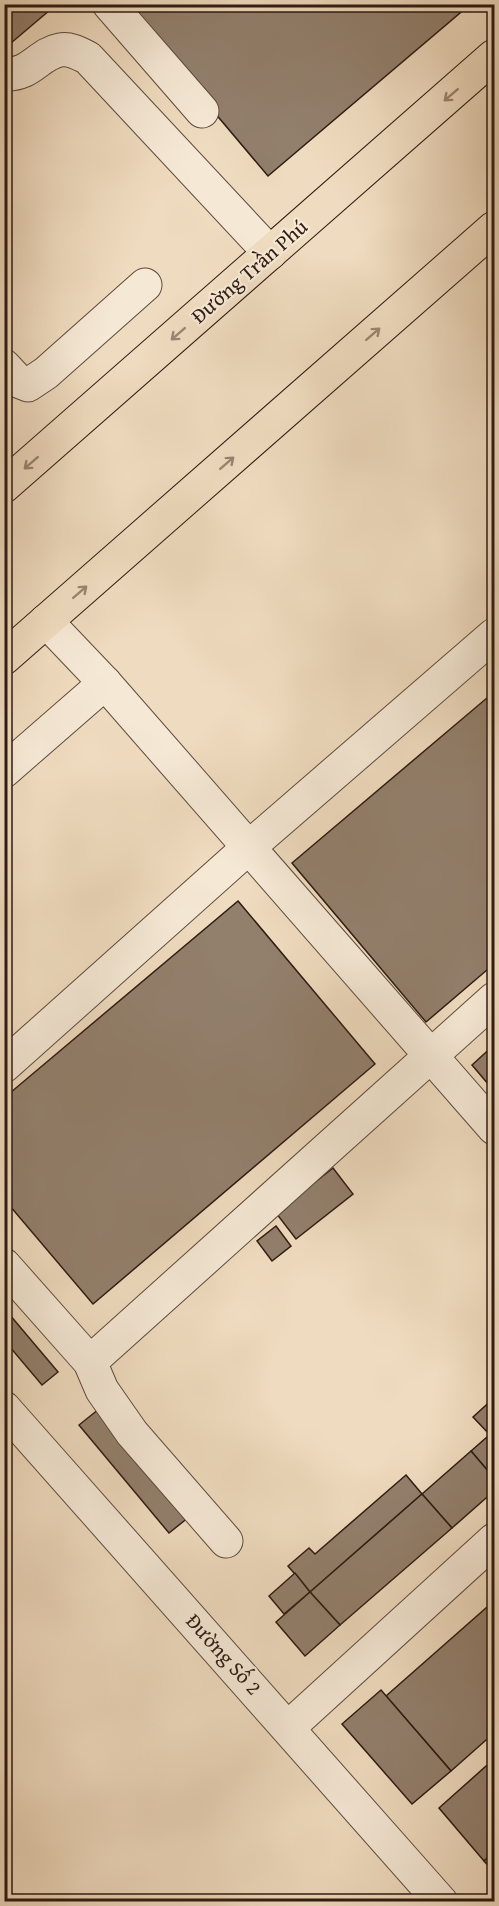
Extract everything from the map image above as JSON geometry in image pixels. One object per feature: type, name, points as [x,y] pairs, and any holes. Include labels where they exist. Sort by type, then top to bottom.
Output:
[{"type":"main road","name":"Đường Trần Phú","points":[[4,486],[495,56]]},
{"type":"main road","points":[[4,658],[495,228]]},
{"type":"street","points":[[109,4],[202,111]]},
{"type":"street","points":[[4,74],[18,75],[60,50],[71,50],[88,58],[270,253]]},
{"type":"street","points":[[4,366],[18,381],[28,385],[46,373],[145,285]]},
{"type":"street","points":[[46,621],[105,683],[495,1128]]},
{"type":"street","points":[[4,1066],[248,848],[495,635]]},
{"type":"street","points":[[4,771],[105,683]]},
{"type":"street","points":[[90,1362],[495,999]]},
{"type":"street","points":[[4,1264],[90,1362],[102,1390],[132,1432],[226,1541]]},
{"type":"street","name":"Đường Số 2","points":[[4,1408],[289,1727],[441,1902]]},
{"type":"street","points":[[289,1727],[495,1540]]},
{"type":"building","points":[[4,4],[57,4],[4,49]]},
{"type":"building","points":[[123,4],[465,4],[467,7],[268,176]]},
{"type":"building","points":[[494,692],[494,964],[426,1022],[292,863]]},
{"type":"building","points":[[238,901],[375,1064],[93,1304],[4,1199],[4,1098]]},
{"type":"building","points":[[494,1045],[494,1091],[472,1065]]},
{"type":"building","points":[[333,1168],[353,1194],[296,1239],[276,1213]]},
{"type":"building","points":[[276,1226],[291,1246],[272,1261],[257,1241]]},
{"type":"building","points":[[4,1308],[58,1372],[42,1385],[4,1340]]},
{"type":"building","points":[[494,1398],[494,1431],[490,1435],[473,1417]]},
{"type":"building","points":[[99,1409],[189,1517],[169,1533],[79,1425]]},
{"type":"building","points":[[494,1431],[494,1478],[471,1451]]},
{"type":"building","points":[[471,1451],[494,1478],[494,1491],[452,1528],[422,1494]]},
{"type":"building","points":[[406,1475],[422,1494],[310,1592],[288,1566],[309,1548],[315,1554]]},
{"type":"building","points":[[422,1494],[452,1528],[340,1625],[310,1592]]},
{"type":"building","points":[[295,1573],[310,1592],[284,1614],[269,1596]]},
{"type":"building","points":[[310,1592],[340,1625],[305,1656],[276,1622]]},
{"type":"building","points":[[494,1601],[494,1733],[451,1771],[386,1696]]},
{"type":"building","points":[[381,1690],[451,1771],[412,1804],[342,1724]]},
{"type":"building","points":[[494,1759],[494,1852],[484,1861],[439,1808]]},
{"type":"building","points":[[494,1852],[494,1872],[484,1861]]}]
